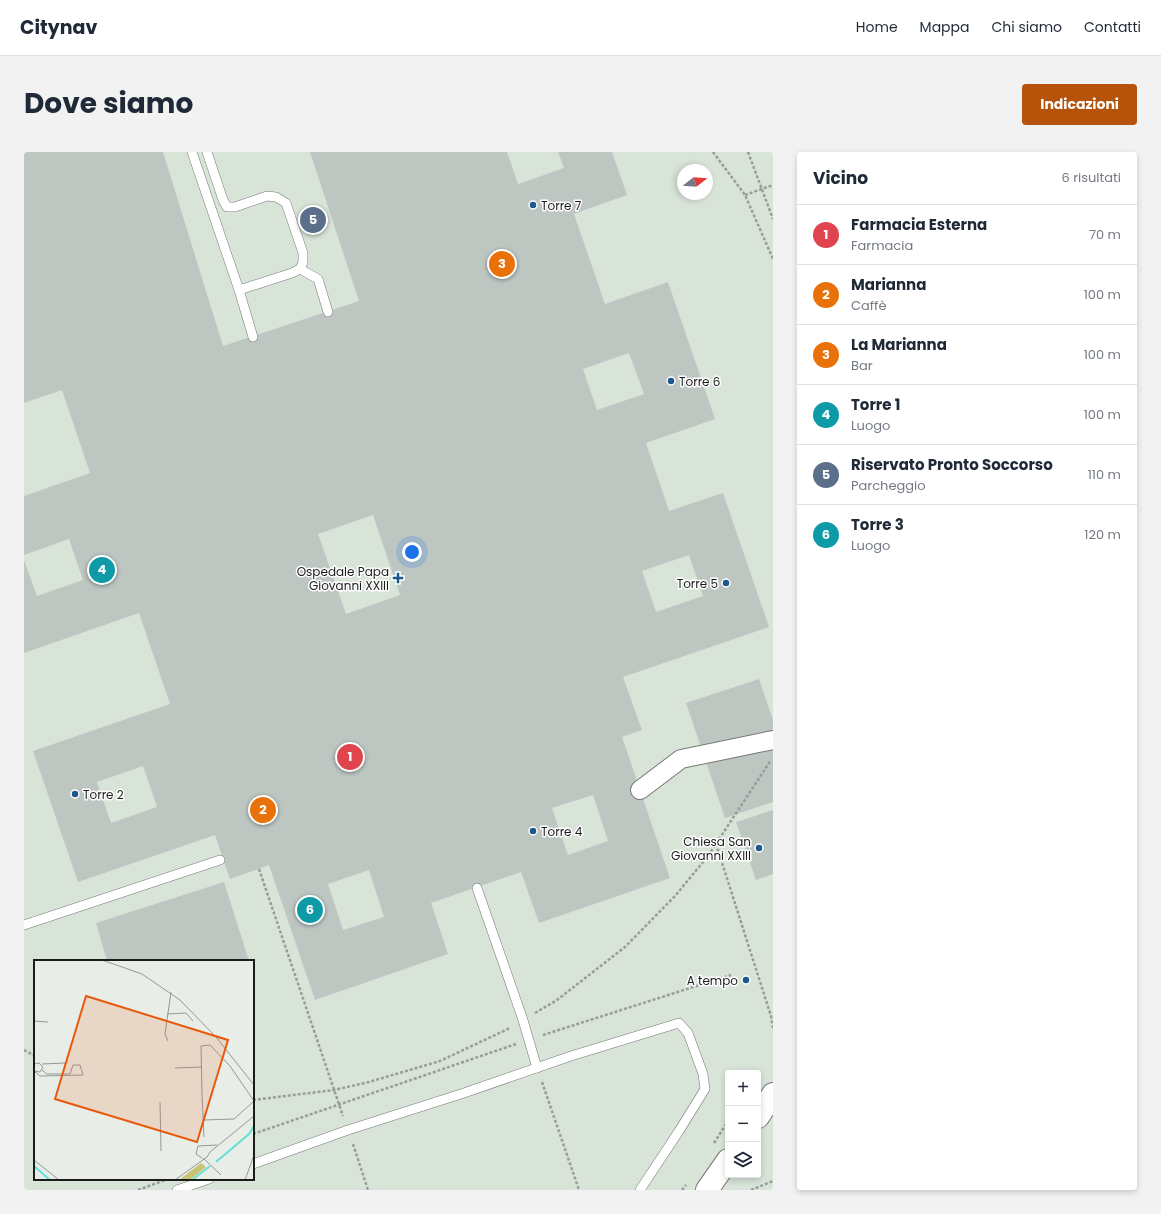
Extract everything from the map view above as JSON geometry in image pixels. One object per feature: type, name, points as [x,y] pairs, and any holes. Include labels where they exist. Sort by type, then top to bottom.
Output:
[{"type":"street","points":[[640,790],[681,759],[773,740]]},
{"type":"street","points":[[761,1112],[773,1094]]},
{"type":"street","points":[[707,1190],[725,1164]]},
{"type":"lane","points":[[192,152],[253,336]]},
{"type":"lane","points":[[207,152],[223,200],[227,207],[235,207],[267,196],[276,197],[286,203],[303,253],[303,262],[300,269],[239,290]]},
{"type":"lane","points":[[300,269],[318,279],[328,312]]},
{"type":"lane","points":[[24,926],[220,860]]},
{"type":"lane","points":[[477,888],[523,1020],[537,1068]]},
{"type":"lane","points":[[254,1164],[348,1130],[571,1056],[679,1023],[688,1033],[702,1074],[704,1089],[679,1131],[640,1190]]},
{"type":"lane","points":[[177,1190],[190,1188],[208,1180]]},
{"type":"path","points":[[713,152],[745,195],[773,259]]},
{"type":"path","points":[[748,152],[773,219]]},
{"type":"path","points":[[745,195],[773,185]]},
{"type":"path","points":[[254,1100],[334,1090],[369,1082],[440,1061],[508,1029],[557,1000],[625,947],[675,896],[698,869],[773,757]]},
{"type":"path","points":[[716,843],[771,1016],[773,1028]]},
{"type":"path","points":[[259,869],[368,1190]]},
{"type":"path","points":[[254,1134],[529,1040],[731,975]]},
{"type":"path","points":[[24,1050],[34,1055]]},
{"type":"path","points":[[537,1068],[579,1190]]},
{"type":"path","points":[[138,1190],[165,1180]]},
{"type":"path","points":[[751,1190],[773,1181]]},
{"type":"shaded area","name":"Ospedale Papa Giovanni XXIII","points":[[24,152],[773,152],[773,1190],[24,1190]]},
{"type":"building","points":[[24,152],[163,152],[223,346],[359,301],[310,152],[507,152],[518,184],[564,168],[558,152],[612,152],[627,195],[574,214],[605,304],[668,282],[715,419],[646,443],[669,511],[723,493],[769,627],[623,677],[642,730],[622,737],[670,878],[539,923],[521,872],[431,903],[448,954],[315,1000],[269,865],[230,879],[215,835],[78,882],[33,751],[170,704],[139,613],[24,653],[24,560],[37,596],[83,580],[69,539],[24,555],[24,496],[90,473],[62,390],[24,403]],"holes":[[[629,353],[644,394],[597,410],[583,369]],[[373,515],[400,595],[346,614],[318,534]],[[689,555],[703,596],[656,612],[642,571]],[[143,766],[157,807],[111,823],[97,782]],[[593,795],[608,841],[568,855],[552,808]],[[369,870],[384,917],[343,930],[328,884]]]},
{"type":"building","points":[[759,679],[773,720],[773,802],[725,818],[686,703]]},
{"type":"building","name":"Chiesa San Giovanni XXIII","points":[[773,810],[773,874],[756,880],[736,822]]},
{"type":"building","points":[[224,882],[249,960],[107,960],[96,923]]},
{"type":"place","name":"Torre 7","points":[[533,205]]},
{"type":"place","name":"Riservato Pronto Soccorso","points":[[313,220]]},
{"type":"place","name":"La Marianna","points":[[502,264]]},
{"type":"place","name":"Torre 6","points":[[671,381]]},
{"type":"place","name":"Torre 1","points":[[102,570]]},
{"type":"place","name":"Ospedale Papa Giovanni XXIII","points":[[398,578]]},
{"type":"place","name":"Torre 5","points":[[726,583]]},
{"type":"place","name":"Farmacia Esterna","points":[[350,757]]},
{"type":"place","name":"Torre 2","points":[[75,794]]},
{"type":"place","name":"Marianna","points":[[263,810]]},
{"type":"place","name":"Torre 4","points":[[533,831]]},
{"type":"place","name":"Chiesa San Giovanni XXIII","points":[[759,848]]},
{"type":"place","name":"Torre 3","points":[[310,910]]},
{"type":"place","name":"A tempo","points":[[746,980]]}]
